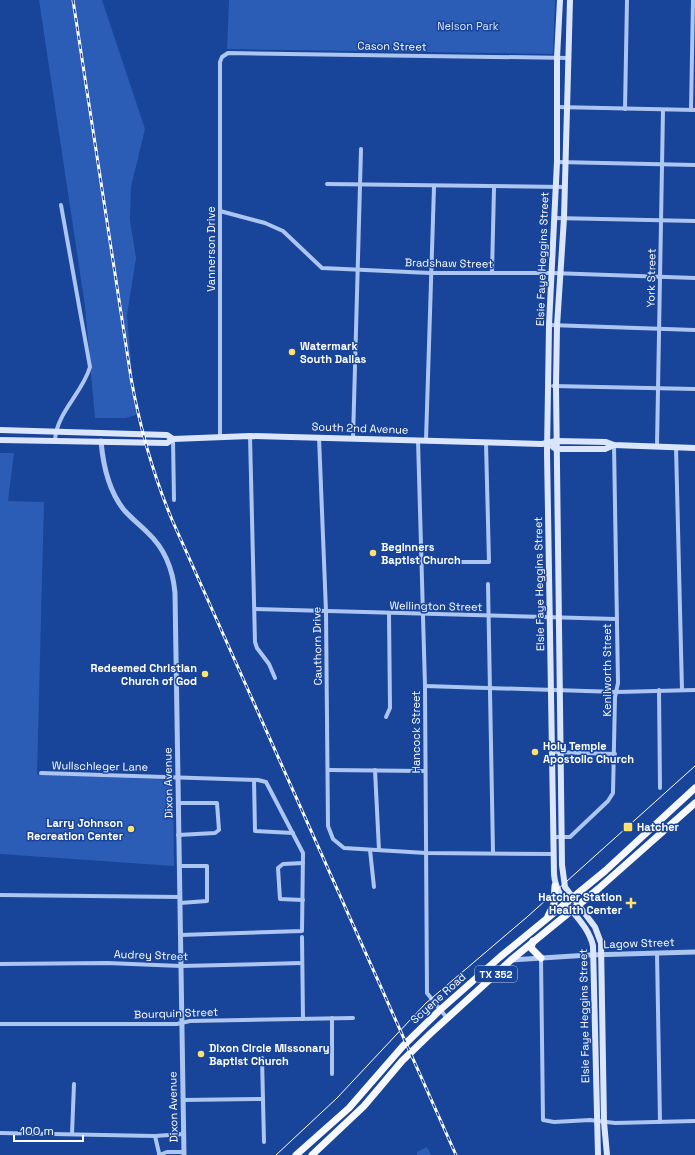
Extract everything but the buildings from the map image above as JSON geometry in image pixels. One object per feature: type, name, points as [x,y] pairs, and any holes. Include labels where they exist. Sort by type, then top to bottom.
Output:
[{"type":"main road","name":"Elsie Faye Heggins Street","points":[[560,0],[556,107],[557,162],[549,325],[547,444],[550,690],[553,752],[555,886],[566,904],[588,930],[592,940],[598,1155]]},
{"type":"main road","name":"Elsie Faye Heggins Street","points":[[570,0],[564,218],[557,326],[556,386],[556,487],[563,879],[565,887],[572,898],[595,927],[601,943],[604,1122],[607,1155]]},
{"type":"main road","name":"South 2nd Avenue","points":[[0,430],[167,435],[173,439]]},
{"type":"main road","name":"South 2nd Avenue","points":[[0,440],[167,443],[173,439],[250,436],[426,440],[486,443],[547,444],[556,441],[606,442],[614,445],[695,448]]},
{"type":"main road","name":"South 2nd Avenue","points":[[547,444],[556,449],[606,449],[614,445]]},
{"type":"main road","points":[[547,488],[556,487]]},
{"type":"main road","name":"Scyene Road","points":[[296,1155],[360,1096],[406,1042],[440,1010],[546,919],[566,904],[695,788]]},
{"type":"main road","name":"Scyene Road","points":[[312,1155],[364,1106],[407,1055],[447,1018],[511,960],[578,905],[695,803]]},
{"type":"main road","points":[[666,829],[664,822],[670,811]]},
{"type":"main road","points":[[546,919],[554,904],[555,886]]},
{"type":"main road","points":[[533,941],[531,948],[541,958]]},
{"type":"main road","points":[[328,1126],[336,1134]]},
{"type":"street","points":[[626,109],[627,0]]},
{"type":"street","points":[[556,107],[693,110],[693,0]]},
{"type":"street","name":"Cason Street","points":[[220,62],[222,57],[228,53],[569,58]]},
{"type":"street","name":"Vannerson Drive","points":[[220,62],[220,436]]},
{"type":"street","name":"York Street","points":[[657,446],[663,110]]},
{"type":"street","points":[[354,439],[361,149]]},
{"type":"street","points":[[557,162],[695,165]]},
{"type":"street","points":[[327,184],[494,188],[565,187]]},
{"type":"street","points":[[426,440],[430,272],[434,187]]},
{"type":"street","points":[[492,273],[494,188]]},
{"type":"street","points":[[55,441],[55,431],[68,406],[86,379],[90,367],[61,205]]},
{"type":"street","name":"Bradshaw Street","points":[[220,210],[265,223],[283,231],[322,268],[430,272],[560,273],[695,278]]},
{"type":"street","points":[[554,218],[695,221]]},
{"type":"street","points":[[549,325],[695,330]]},
{"type":"street","points":[[548,386],[695,389]]},
{"type":"street","name":"Dixon Avenue","points":[[100,433],[103,463],[114,495],[123,509],[158,544],[166,556],[174,580],[176,610],[177,777],[184,1154]]},
{"type":"street","points":[[250,436],[257,648],[269,664],[274,678]]},
{"type":"street","name":"Cauthorn Drive","points":[[319,437],[326,611],[328,826],[333,839],[344,848],[370,850]]},
{"type":"street","points":[[173,439],[174,500]]},
{"type":"street","name":"Hancock Street","points":[[418,440],[425,686],[424,771],[427,993],[447,1018]]},
{"type":"street","points":[[422,562],[489,562],[486,443]]},
{"type":"street","name":"Kenilworth Street","points":[[555,837],[570,837],[611,797],[615,786],[615,696],[617,692],[614,445]]},
{"type":"street","points":[[676,447],[682,690]]},
{"type":"street","points":[[488,584],[493,852]]},
{"type":"street","name":"Wellington Street","points":[[255,609],[389,614],[549,616],[558,618],[616,619]]},
{"type":"street","points":[[386,717],[390,708],[389,614]]},
{"type":"street","points":[[425,686],[617,692],[695,690]]},
{"type":"street","points":[[659,690],[660,788]]},
{"type":"street","points":[[553,752],[615,754]]},
{"type":"street","points":[[328,770],[424,771]]},
{"type":"street","points":[[376,770],[379,850]]},
{"type":"street","name":"Wullschleger Lane","points":[[41,773],[254,780],[266,782],[303,854],[302,931],[180,935]]},
{"type":"street","points":[[254,780],[255,831],[293,833]]},
{"type":"street","points":[[178,803],[217,803],[219,830],[215,833],[178,835]]},
{"type":"street","points":[[374,887],[370,850],[426,853],[493,852],[554,854]]},
{"type":"street","points":[[303,863],[283,864],[278,868],[280,899],[303,900]]},
{"type":"street","points":[[179,866],[207,866],[207,901],[180,903]]},
{"type":"street","points":[[0,895],[180,897]]},
{"type":"street","points":[[302,937],[303,1018]]},
{"type":"street","name":"Lagow Street","points":[[511,960],[593,955],[695,952]]},
{"type":"street","points":[[657,953],[660,1122]]},
{"type":"street","points":[[541,958],[542,1118],[545,1121],[554,1122],[695,1121]]},
{"type":"street","name":"Audrey Street","points":[[0,964],[107,962],[181,966],[302,963]]},
{"type":"street","points":[[332,1018],[332,1074]]},
{"type":"street","name":"Bourquin Street","points":[[0,1024],[182,1023],[190,1021],[353,1018]]},
{"type":"street","points":[[262,1058],[264,1142]]},
{"type":"street","points":[[72,1134],[74,1084]]},
{"type":"street","points":[[183,1100],[263,1098]]},
{"type":"street","points":[[0,1133],[155,1136],[183,1134]]},
{"type":"street","points":[[155,1136],[159,1154],[184,1154]]},
{"type":"green space","points":[[39,0],[102,0],[145,129],[131,187],[130,220],[136,258],[127,315],[132,374],[139,414],[126,418],[95,418],[85,306]]},
{"type":"green space","name":"Nelson Park","points":[[229,0],[555,0],[553,54],[227,49]]},
{"type":"green space","points":[[0,453],[14,453],[8,501],[44,502],[37,774],[173,780],[174,866],[0,854]]},
{"type":"green space","points":[[427,1147],[431,1155],[417,1155],[417,1152]]},
{"type":"tram line","points":[[276,1155],[337,1098],[426,1003],[527,917],[695,766]]},
{"type":"railway","points":[[73,0],[131,378],[143,433],[153,469],[173,522],[456,1155]]},
{"type":"place","name":"Watermark South Dallas","points":[[292,352]]},
{"type":"place","name":"Beginners Baptist Church","points":[[373,553]]},
{"type":"place","name":"Redeemed Christian Church of God","points":[[205,674]]},
{"type":"place","name":"Holy Temple Apostolic Church","points":[[535,752]]},
{"type":"place","name":"Hatcher","points":[[628,827]]},
{"type":"place","name":"Larry Johnson Recreation Center","points":[[131,829]]},
{"type":"place","name":"Hatcher Station Health Center","points":[[631,903]]},
{"type":"place","name":"Dixon Circle Missonary Baptist Church","points":[[201,1054]]}]
